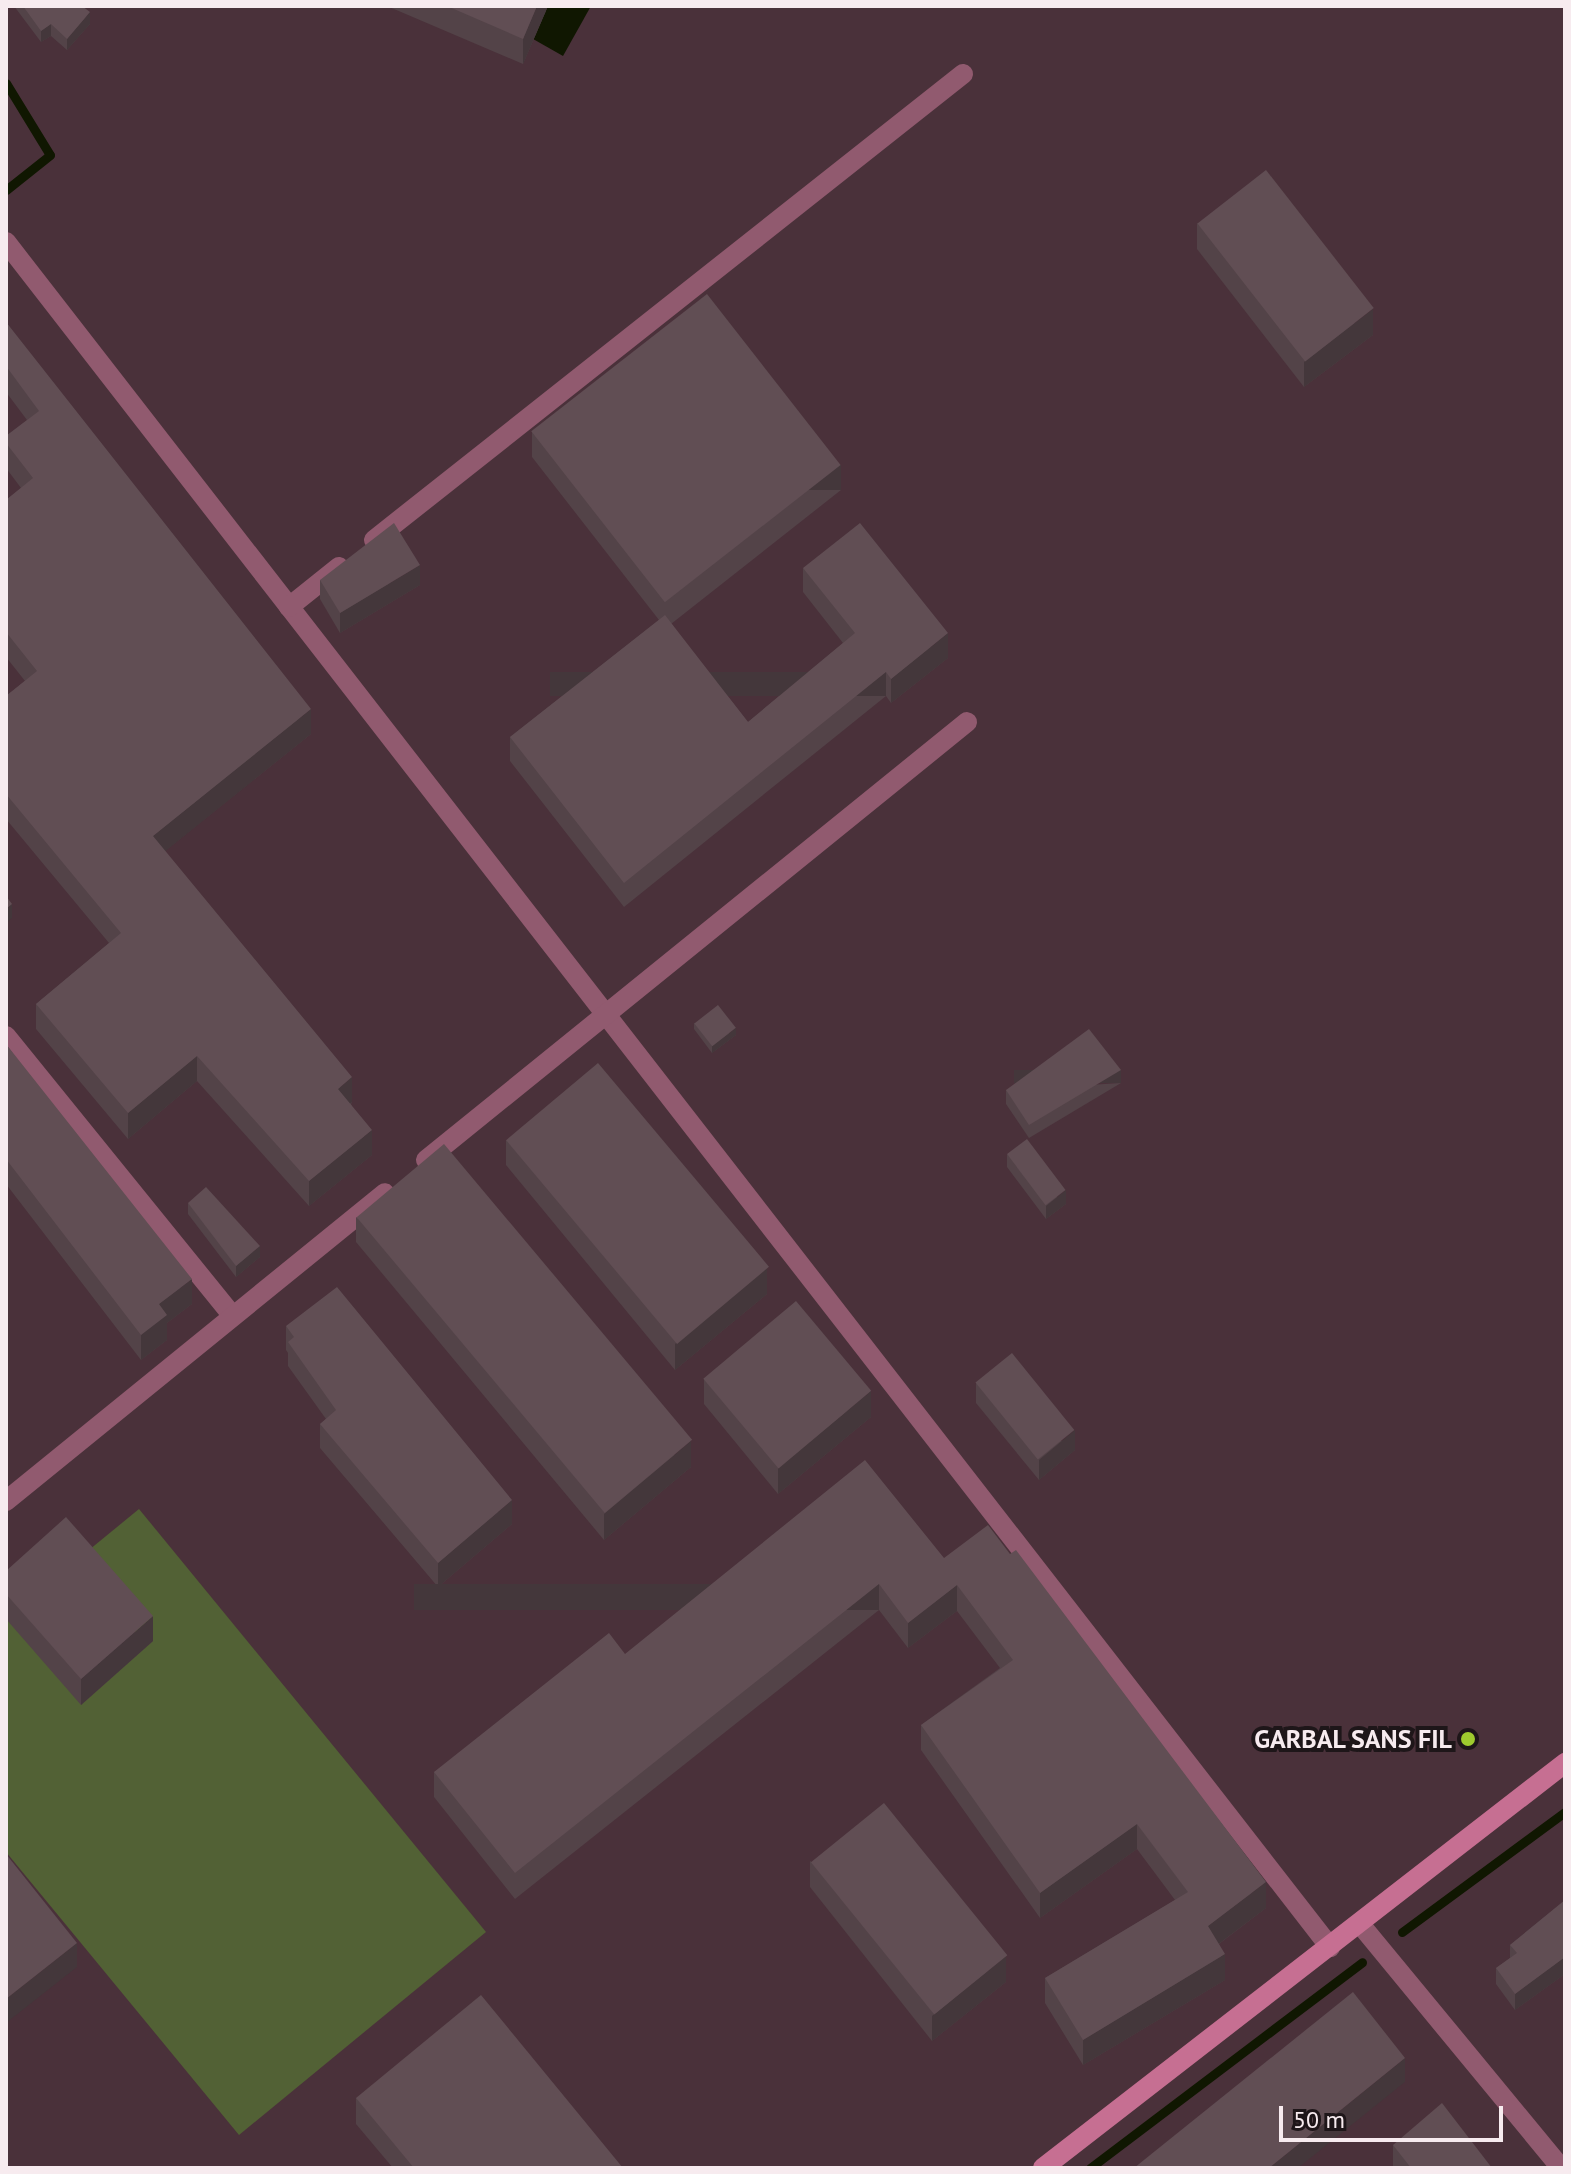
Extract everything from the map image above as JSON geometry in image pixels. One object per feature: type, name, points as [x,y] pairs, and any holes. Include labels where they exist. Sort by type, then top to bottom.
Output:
[{"type":"street","points":[[289,607],[963,74]]},
{"type":"street","points":[[6,242],[1330,1947]]},
{"type":"street","points":[[6,1501],[967,722]]},
{"type":"street","points":[[6,1036],[233,1316]]},
{"type":"street","points":[[1043,2168],[1565,1763]]},
{"type":"street","points":[[1360,1924],[1561,2168]]},
{"type":"shaded area","points":[[6,6],[1565,6],[1565,2168],[6,2168]]},
{"type":"shaded area","points":[[475,6],[591,6],[563,56]]},
{"type":"green space","points":[[139,1509],[486,1932],[239,2135],[6,1852],[6,1618]]},
{"type":"building","points":[[23,6],[82,6],[90,12],[67,39],[51,24],[41,31]]},
{"type":"building","points":[[447,6],[537,6],[523,39]]},
{"type":"building","points":[[1266,170],[1374,308],[1305,361],[1197,224]]},
{"type":"building","points":[[707,294],[841,465],[665,602],[531,431]]},
{"type":"building","points":[[6,322],[311,709],[153,836],[352,1077],[338,1089],[372,1130],[309,1181],[197,1056],[128,1113],[36,1004],[121,933],[6,794],[6,696],[37,671],[6,632],[6,500],[33,478],[6,443],[6,436],[39,411],[6,366]]},
{"type":"building","points":[[394,523],[420,565],[340,613],[320,580]]},
{"type":"building","points":[[860,523],[948,633],[891,679],[886,672],[624,883],[510,737],[665,615],[748,722],[855,633],[803,568]]},
{"type":"building","points":[[718,1005],[736,1028],[712,1046],[694,1023]]},
{"type":"building","points":[[1089,1029],[1121,1070],[1029,1125],[1006,1090]]},
{"type":"building","points":[[6,1044],[192,1279],[159,1304],[167,1315],[141,1335],[6,1159]]},
{"type":"building","points":[[598,1063],[769,1267],[677,1344],[506,1140]]},
{"type":"building","points":[[1027,1139],[1066,1190],[1046,1205],[1007,1154]]},
{"type":"building","points":[[444,1144],[692,1440],[605,1513],[357,1217]]},
{"type":"building","points":[[206,1187],[260,1246],[236,1266],[188,1203]]},
{"type":"building","points":[[337,1287],[512,1500],[438,1563],[320,1424],[336,1410],[288,1342],[294,1337],[286,1326]]},
{"type":"building","points":[[796,1301],[871,1391],[779,1468],[703,1379]]},
{"type":"building","points":[[1012,1353],[1074,1430],[1038,1460],[975,1383]]},
{"type":"building","points":[[865,1460],[944,1558],[988,1525],[1010,1554],[1016,1550],[1266,1882],[1208,1926],[1225,1954],[1083,2040],[1045,1978],[1188,1892],[1137,1824],[1040,1893],[921,1725],[1013,1660],[957,1585],[908,1623],[879,1584],[515,1873],[434,1772],[609,1633],[625,1654]]},
{"type":"building","points":[[66,1517],[153,1616],[81,1679],[6,1594],[6,1571]]},
{"type":"building","points":[[884,1803],[1007,1955],[934,2014],[811,1862]]},
{"type":"building","points":[[6,1854],[77,1943],[6,1999]]},
{"type":"building","points":[[1565,1900],[1565,1957],[1515,1994],[1496,1968],[1517,1953],[1510,1945]]},
{"type":"building","points":[[1353,1992],[1405,2058],[1269,2168],[1134,2168]]},
{"type":"building","points":[[481,1995],[623,2168],[414,2168],[356,2098]]},
{"type":"building","points":[[1442,2103],[1492,2168],[1411,2168],[1393,2145]]},
{"type":"waterway","points":[[6,83],[50,155],[6,190]]},
{"type":"waterway","points":[[1402,1932],[1565,1812]]},
{"type":"waterway","points":[[1090,2168],[1362,1962]]},
{"type":"place","name":"GARBAL SANS FIL","points":[[1468,1739]]}]
